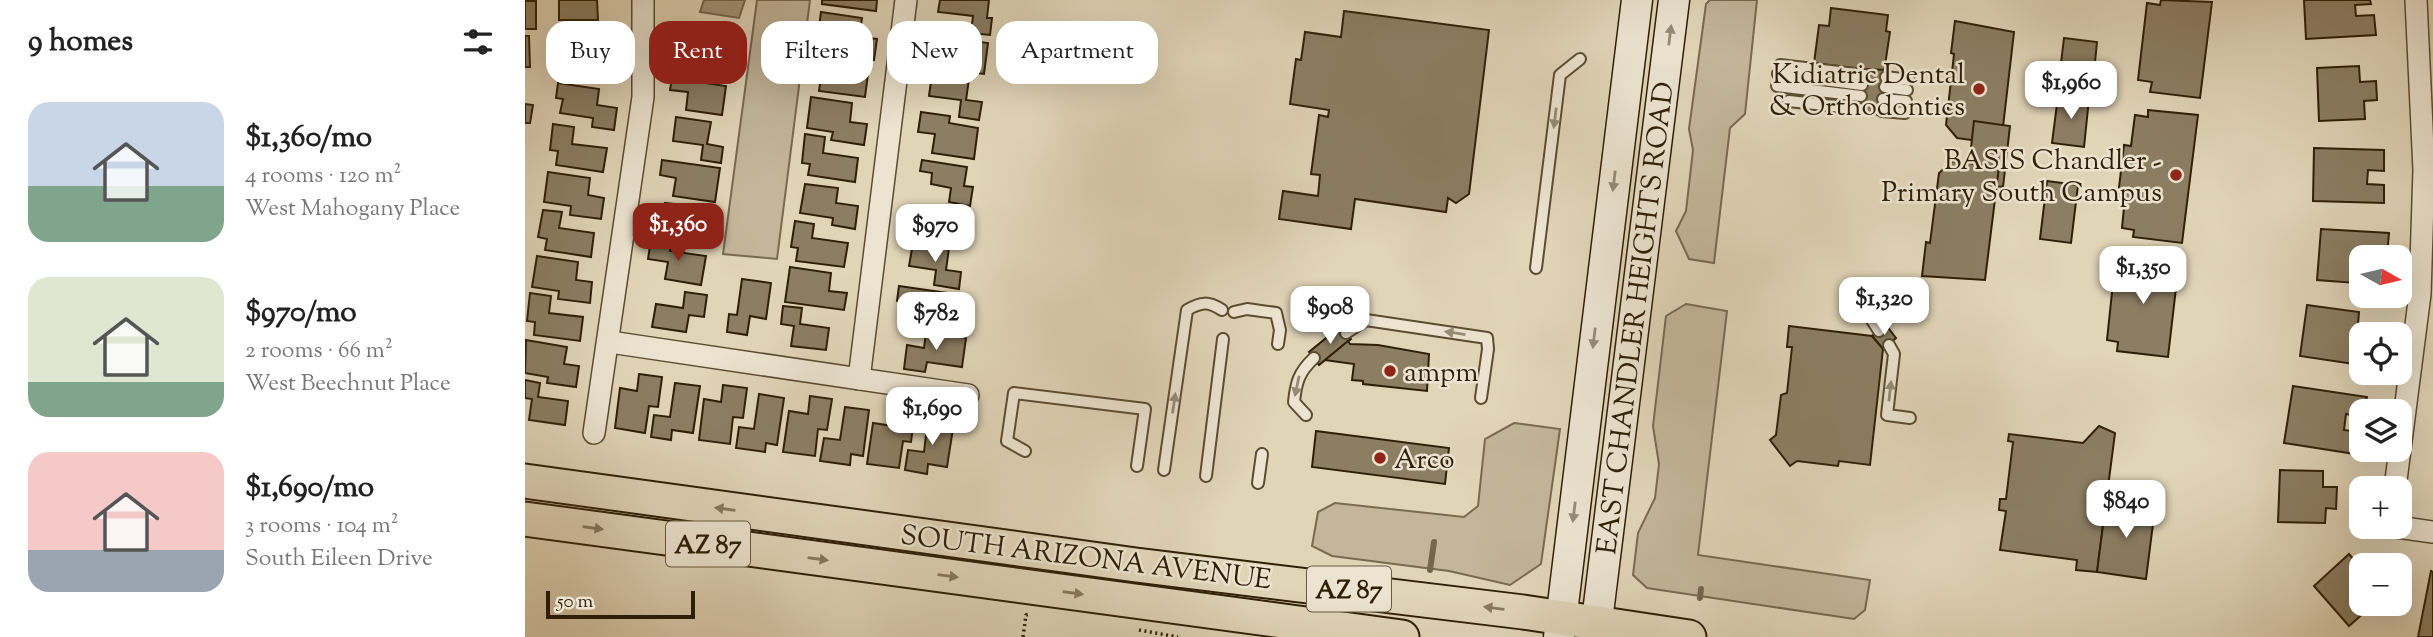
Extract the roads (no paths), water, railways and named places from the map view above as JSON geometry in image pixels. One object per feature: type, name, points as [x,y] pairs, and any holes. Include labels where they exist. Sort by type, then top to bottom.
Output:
[{"type":"main road","name":"EAST CHANDLER HEIGHTS ROAD","points":[[1560,627],[1637,0]]},
{"type":"main road","name":"EAST CHANDLER HEIGHTS ROAD","points":[[1596,630],[1674,0]]},
{"type":"main road","points":[[1629,65],[1665,69]]},
{"type":"main road","name":"SOUTH ARIZONA AVENUE","points":[[525,481],[1560,627],[1689,637]]},
{"type":"main road","name":"SOUTH ARIZONA AVENUE","points":[[525,519],[1402,637]]},
{"type":"main road","points":[[1006,584],[1011,548]]},
{"type":"street","points":[[594,433],[610,342],[643,97],[643,0]]},
{"type":"street","points":[[859,379],[906,0]]},
{"type":"street","points":[[2397,476],[2420,293],[2424,170],[2416,0]]},
{"type":"street","points":[[610,342],[968,395]]},
{"type":"street","points":[[2412,529],[2433,532]]},
{"type":"lane","points":[[1536,268],[1560,75],[1580,59]]},
{"type":"lane","points":[[1862,85],[1778,75],[1862,85]]},
{"type":"lane","points":[[1908,90],[1885,88],[1908,90]]},
{"type":"lane","points":[[1789,101],[1859,108]]},
{"type":"lane","points":[[1881,111],[1905,113]]},
{"type":"lane","points":[[1859,300],[1879,331]]},
{"type":"lane","points":[[1164,470],[1187,310],[1200,302],[1276,313],[1280,331],[1278,344]]},
{"type":"lane","points":[[1346,333],[1366,320],[1487,338],[1482,398]]},
{"type":"lane","points":[[1206,476],[1223,339]]},
{"type":"lane","points":[[1889,345],[1894,354],[1887,415],[1910,418]]},
{"type":"lane","points":[[1307,415],[1294,402],[1296,382],[1301,369],[1314,358]]},
{"type":"lane","points":[[1025,451],[1007,441],[1014,393],[1145,409],[1137,466]]},
{"type":"lane","points":[[1258,483],[1262,454]]},
{"type":"waterway","points":[[1430,570],[1434,542]]},
{"type":"waterway","points":[[1700,598],[1701,589]]},
{"type":"place","name":"Kidiatric Dental & Orthodontics","points":[[1979,89]]},
{"type":"place","name":"BASIS Chandler - Primary South Campus","points":[[2176,175]]},
{"type":"place","name":"ampm","points":[[1390,371]]},
{"type":"place","name":"Arco","points":[[1380,458]]}]
